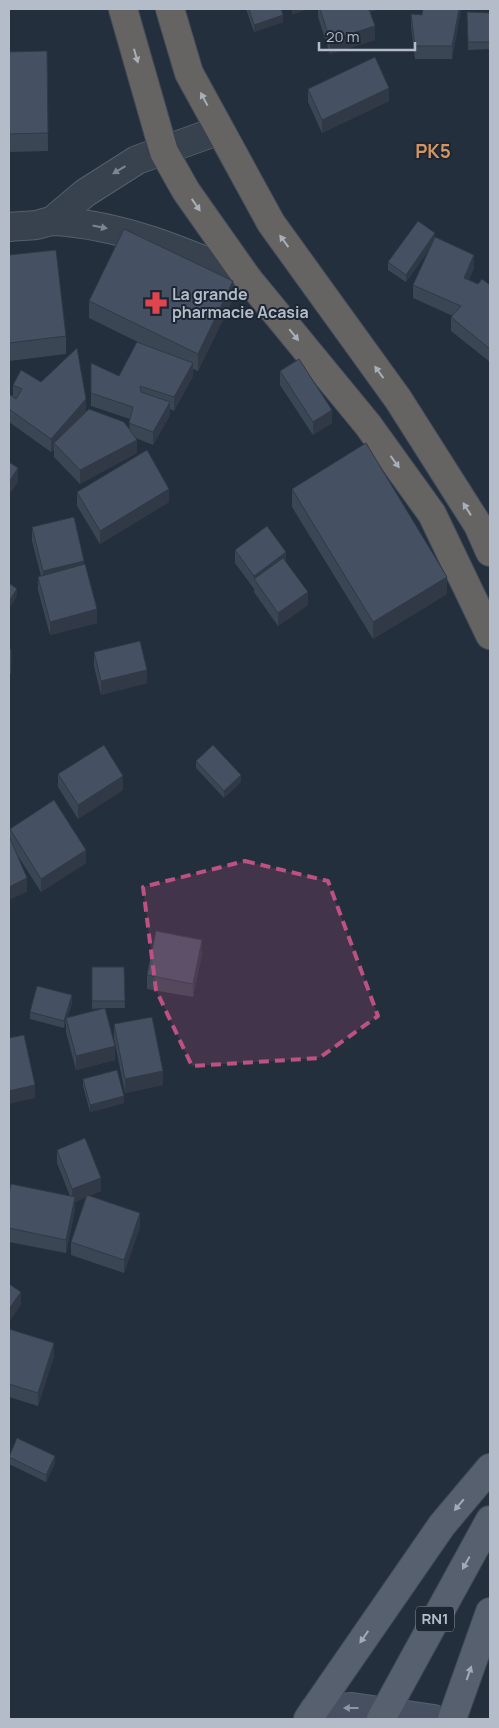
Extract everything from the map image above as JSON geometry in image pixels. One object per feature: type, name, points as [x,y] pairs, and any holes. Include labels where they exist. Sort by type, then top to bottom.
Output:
[{"type":"highway","points":[[123,9],[164,152],[186,191],[248,279],[368,425],[432,514],[490,635]]},
{"type":"highway","points":[[170,9],[189,73],[271,223],[398,398],[478,525],[490,552]]},
{"type":"main road","points":[[311,1715],[442,1525],[490,1468]]},
{"type":"main road","name":"RN1","points":[[384,1715],[490,1520]]},
{"type":"main road","points":[[452,1719],[490,1612]]},
{"type":"main road","points":[[311,1715],[352,1707],[384,1715],[434,1719]]},
{"type":"street","points":[[52,221],[85,193],[137,160],[164,152],[220,130]]},
{"type":"street","points":[[9,226],[35,225],[52,221],[98,226],[165,244],[248,279]]},
{"type":"highlighted area","points":[[245,861],[328,881],[378,1016],[319,1058],[192,1066],[156,990],[143,887]]},
{"type":"building","points":[[249,9],[281,9],[283,15],[254,25]]},
{"type":"building","points":[[320,9],[369,9],[375,26],[330,40]]},
{"type":"building","points":[[423,9],[459,9],[452,46],[415,46],[411,14],[422,15]]},
{"type":"building","points":[[467,12],[490,13],[490,42],[468,42]]},
{"type":"building","points":[[47,51],[48,133],[9,134],[9,52]]},
{"type":"building","points":[[375,57],[389,88],[322,120],[308,89]]},
{"type":"building","points":[[418,221],[435,233],[406,275],[388,262]]},
{"type":"building","points":[[124,229],[233,281],[198,354],[89,301]]},
{"type":"building","points":[[435,237],[474,255],[464,278],[478,284],[482,279],[490,285],[490,349],[451,317],[461,306],[413,285]]},
{"type":"building","points":[[56,250],[66,336],[9,343],[9,255]]},
{"type":"building","points":[[137,342],[193,363],[174,397],[140,386],[141,392],[170,402],[153,432],[129,423],[133,407],[91,393],[91,363],[119,376]]},
{"type":"building","points":[[77,348],[86,399],[51,439],[9,409],[9,394],[16,399],[22,389],[13,385],[21,370],[41,382]]},
{"type":"building","points":[[299,359],[332,410],[313,422],[280,371]]},
{"type":"building","points":[[89,409],[124,422],[137,440],[80,470],[54,443]]},
{"type":"building","points":[[366,443],[447,577],[373,622],[292,489]]},
{"type":"building","points":[[147,450],[169,489],[100,531],[77,492]]},
{"type":"building","points":[[9,462],[18,468],[9,482]]},
{"type":"building","points":[[74,517],[84,561],[43,571],[32,527]]},
{"type":"building","points":[[267,526],[286,552],[254,576],[235,550]]},
{"type":"building","points":[[283,558],[308,592],[278,613],[254,579]]},
{"type":"building","points":[[85,564],[97,609],[50,622],[38,577]]},
{"type":"building","points":[[9,583],[17,589],[9,601]]},
{"type":"building","points":[[140,641],[147,670],[101,681],[94,652]]},
{"type":"building","points":[[9,649],[11,649],[11,667],[9,667]]},
{"type":"building","points":[[104,745],[123,776],[78,805],[58,774]]},
{"type":"building","points":[[213,745],[241,775],[224,791],[196,761]]},
{"type":"building","points":[[54,800],[86,850],[41,879],[10,829]]},
{"type":"building","points":[[9,836],[27,878],[9,887]]},
{"type":"building","points":[[156,931],[202,940],[193,984],[147,975]]},
{"type":"building","points":[[92,967],[124,967],[125,1001],[92,1001]]},
{"type":"building","points":[[37,986],[72,995],[64,1021],[30,1012]]},
{"type":"building","points":[[105,1008],[115,1046],[76,1056],[66,1018]]},
{"type":"building","points":[[152,1017],[163,1071],[125,1079],[114,1024]]},
{"type":"building","points":[[24,1035],[35,1085],[9,1091],[9,1038]]},
{"type":"building","points":[[117,1070],[124,1096],[90,1105],[83,1079]]},
{"type":"building","points":[[85,1138],[101,1178],[72,1189],[57,1150]]},
{"type":"building","points":[[11,1184],[75,1197],[66,1240],[9,1228],[9,1194]]},
{"type":"building","points":[[87,1195],[140,1213],[124,1260],[71,1242]]},
{"type":"building","points":[[9,1284],[21,1292],[9,1309]]},
{"type":"building","points":[[9,1329],[54,1343],[38,1393],[9,1384]]},
{"type":"building","points":[[17,1438],[55,1456],[46,1475],[9,1457]]},
{"type":"place","name":"La grande pharmacie Acasia","points":[[156,303]]},
{"type":"district","name":"PK5","points":[[433,151]]}]
